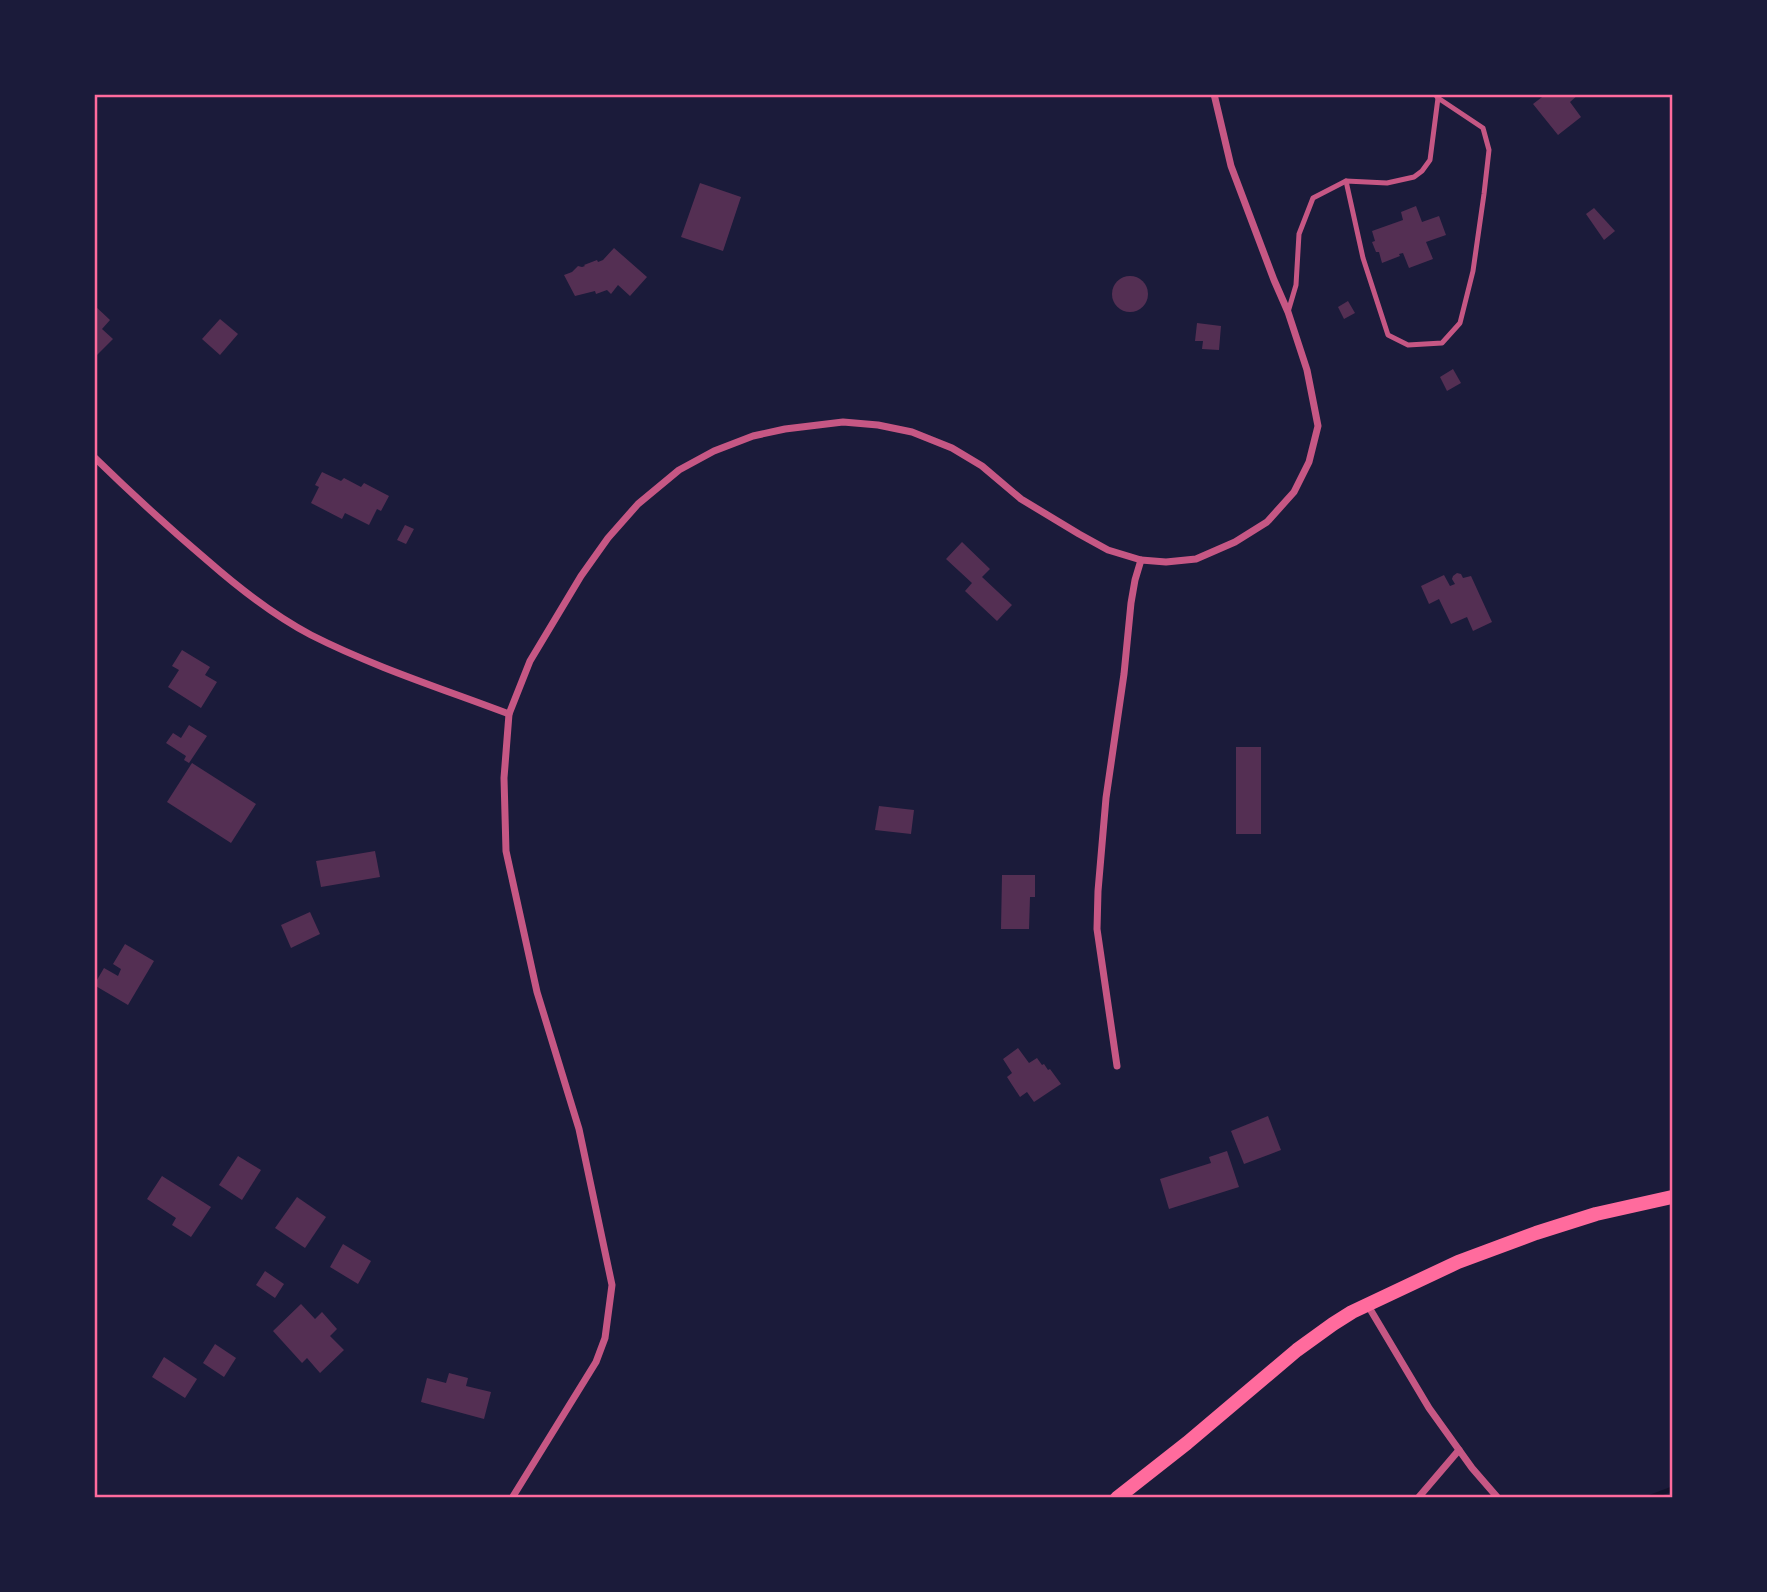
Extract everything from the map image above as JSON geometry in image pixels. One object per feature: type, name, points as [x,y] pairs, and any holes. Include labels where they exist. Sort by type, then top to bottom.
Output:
[{"type":"main road","points":[[1117,1497],[1314,1336],[1367,1304],[1458,1262],[1546,1229],[1672,1197]]},
{"type":"street","points":[[512,1497],[596,1362],[605,1338],[612,1285],[579,1129],[537,992],[506,851],[504,778],[509,714],[530,661],[580,576],[638,504],[679,470],[714,451],[753,436],[785,429],[843,422],[912,432],[952,448],[982,466],[1021,499],[1108,551],[1141,560],[1166,562],[1196,559],[1235,542],[1267,522],[1294,492],[1309,462],[1318,426],[1307,370],[1288,312],[1231,166],[1214,94]]},
{"type":"street","points":[[94,457],[191,547],[242,590],[276,614],[347,652],[509,714]]},
{"type":"street","points":[[1117,1066],[1097,929],[1098,891],[1106,798],[1131,603],[1141,560]]},
{"type":"street","points":[[1367,1304],[1429,1408],[1472,1468],[1498,1497]]},
{"type":"street","points":[[1418,1497],[1459,1450]]},
{"type":"lane","points":[[1288,312],[1296,285],[1299,234],[1313,198],[1346,181],[1388,183],[1414,177],[1422,172],[1430,160],[1437,96],[1483,128],[1489,150],[1485,194],[1470,284],[1460,323],[1442,342],[1408,345],[1388,335],[1363,258],[1346,181]]},
{"type":"building","points":[[1546,94],[1579,94],[1570,102],[1581,117],[1558,135],[1533,104]]},
{"type":"building","points":[[700,183],[741,197],[723,251],[681,237]]},
{"type":"building","points":[[1416,206],[1422,222],[1439,216],[1446,235],[1426,242],[1433,259],[1409,268],[1403,253],[1382,263],[1372,242],[1375,241],[1372,231],[1403,220],[1401,212]]},
{"type":"building","points":[[1594,208],[1615,231],[1604,240],[1586,214]]},
{"type":"building","points":[[614,248],[647,277],[630,296],[618,285],[611,294],[607,290],[575,296],[564,275],[578,266],[603,260]]},
{"type":"building","points":[[1130,276],[1143,281],[1148,294],[1143,307],[1130,312],[1117,307],[1112,294],[1117,281]]},
{"type":"building","points":[[1348,301],[1355,313],[1344,319],[1338,307]]},
{"type":"building","points":[[94,305],[110,320],[102,329],[113,339],[94,358]]},
{"type":"building","points":[[220,319],[238,334],[220,355],[202,339]]},
{"type":"building","points":[[1197,323],[1221,326],[1219,350],[1202,349],[1203,341],[1195,341]]},
{"type":"building","points":[[1453,369],[1461,383],[1447,391],[1440,377]]},
{"type":"building","points":[[322,472],[341,481],[344,478],[361,487],[364,483],[389,496],[381,511],[377,509],[369,525],[345,513],[342,519],[311,503],[319,487],[315,485]]},
{"type":"building","points":[[405,525],[414,529],[406,544],[397,540]]},
{"type":"building","points":[[962,542],[990,569],[982,577],[1012,605],[997,621],[965,591],[972,583],[946,559]]},
{"type":"building","points":[[1457,573],[1463,578],[1471,576],[1492,622],[1473,631],[1467,617],[1451,624],[1439,599],[1429,604],[1421,586],[1444,575],[1450,586],[1455,584],[1452,579]]},
{"type":"building","points":[[182,650],[210,667],[205,675],[217,682],[201,708],[168,687],[179,670],[172,666]]},
{"type":"building","points":[[189,725],[207,736],[189,763],[184,760],[186,756],[166,743],[173,733],[181,738]]},
{"type":"building","points":[[1236,747],[1261,747],[1261,834],[1236,834]]},
{"type":"building","points":[[192,763],[256,804],[231,843],[167,802]]},
{"type":"building","points":[[879,806],[914,810],[911,834],[875,830]]},
{"type":"building","points":[[375,851],[380,877],[321,887],[316,861]]},
{"type":"building","points":[[1002,875],[1035,875],[1035,897],[1030,897],[1029,929],[1001,929]]},
{"type":"building","points":[[310,912],[320,934],[291,948],[281,925]]},
{"type":"building","points":[[125,944],[154,961],[128,1005],[94,985],[104,968],[118,976],[121,969],[113,964]]},
{"type":"building","points":[[1018,1048],[1029,1063],[1037,1058],[1061,1084],[1034,1102],[1027,1092],[1020,1097],[1007,1077],[1012,1073],[1003,1059]]},
{"type":"building","points":[[1268,1116],[1281,1150],[1244,1164],[1231,1131]]},
{"type":"building","points":[[1227,1151],[1239,1187],[1169,1209],[1160,1179],[1211,1163],[1209,1157]]},
{"type":"building","points":[[238,1156],[261,1170],[242,1200],[219,1185]]},
{"type":"building","points":[[162,1176],[211,1207],[191,1237],[172,1225],[176,1218],[147,1199]]},
{"type":"building","points":[[297,1197],[326,1217],[305,1248],[275,1228]]},
{"type":"building","points":[[343,1244],[371,1261],[358,1284],[330,1267]]},
{"type":"building","points":[[265,1271],[284,1284],[275,1298],[256,1285]]},
{"type":"building","points":[[301,1304],[315,1319],[322,1312],[337,1329],[330,1336],[344,1350],[320,1373],[307,1358],[302,1363],[273,1331]]},
{"type":"building","points":[[215,1344],[236,1358],[224,1377],[203,1363]]},
{"type":"building","points":[[164,1357],[197,1379],[185,1398],[152,1377]]},
{"type":"building","points":[[449,1373],[468,1378],[466,1386],[491,1392],[484,1419],[421,1402],[427,1378],[446,1383]]},
{"type":"waterway","points":[[1648,1498],[1672,1489]]}]
